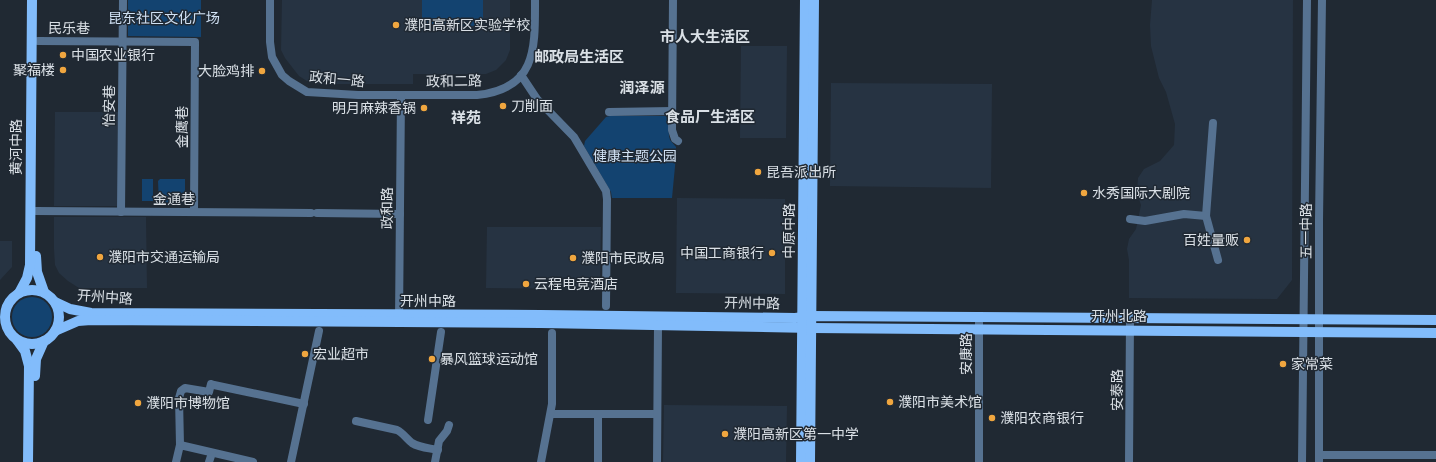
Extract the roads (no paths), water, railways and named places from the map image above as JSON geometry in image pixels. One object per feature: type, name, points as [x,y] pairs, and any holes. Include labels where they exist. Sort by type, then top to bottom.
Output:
[{"type":"main road","name":"黄河中路","points":[[19,292],[27,278],[30,265],[32,0]]},
{"type":"main road","name":"黄河中路","points":[[38,0],[36,211],[37,272],[44,292]]},
{"type":"main road","name":"中原中路","points":[[805,0],[807,328],[810,462]]},
{"type":"main road","name":"中原中路","points":[[807,316],[814,0]]},
{"type":"main road","points":[[28,462],[29,366],[26,351],[4,328],[4,304],[19,292],[29,289],[44,292],[55,302],[59,316],[55,331],[44,341],[36,359],[34,462]]},
{"type":"main road","name":"开州中路","points":[[55,302],[70,309],[91,313],[399,318],[807,328]]},
{"type":"main road","name":"开州中路","points":[[55,331],[78,321],[91,320],[399,318],[541,315],[795,318],[807,316]]},
{"type":"main road","name":"开州北路","points":[[807,316],[1436,320]]},
{"type":"main road","name":"中原中路","points":[[801,462],[807,328]]},
{"type":"main road","name":"开州北路","points":[[807,328],[1436,332]]},
{"type":"main road","points":[[17,340],[32,344],[44,341]]},
{"type":"street","name":"怡安巷","points":[[121,212],[123,0]]},
{"type":"street","name":"政和一路","points":[[270,0],[270,42],[272,58],[282,75],[289,82],[307,92],[315,93],[401,95]]},
{"type":"street","name":"政和二路","points":[[401,95],[485,94],[502,89],[512,83],[521,75],[529,63],[533,53],[535,39],[535,0]]},
{"type":"street","points":[[673,0],[672,130],[675,139],[678,141]]},
{"type":"street","name":"五一中路","points":[[1302,462],[1307,0]]},
{"type":"street","name":"五一中路","points":[[1319,458],[1319,220],[1322,0]]},
{"type":"street","name":"民乐巷","points":[[38,41],[195,42]]},
{"type":"street","name":"金鹰巷","points":[[194,212],[195,42]]},
{"type":"street","points":[[521,75],[537,99],[574,137],[606,191],[606,306]]},
{"type":"street","name":"政和路","points":[[399,318],[401,95]]},
{"type":"street","points":[[609,112],[672,111]]},
{"type":"street","points":[[1213,123],[1206,216],[1218,260]]},
{"type":"street","name":"金通巷","points":[[36,211],[400,214]]},
{"type":"street","points":[[1130,220],[1145,221],[1184,214],[1206,216]]},
{"type":"street","name":"安康路","points":[[979,317],[979,462]]},
{"type":"street","name":"安泰路","points":[[1129,462],[1130,319]]},
{"type":"street","points":[[657,462],[658,325]]},
{"type":"street","points":[[291,462],[319,331]]},
{"type":"street","points":[[428,420],[441,332]]},
{"type":"street","points":[[541,462],[552,404],[552,333]]},
{"type":"street","points":[[176,462],[180,445],[179,398],[181,391],[185,388],[209,392],[211,384],[304,404]]},
{"type":"street","points":[[551,414],[658,414]]},
{"type":"street","points":[[598,414],[598,462]]},
{"type":"street","points":[[356,421],[397,430],[419,446],[438,450]]},
{"type":"street","points":[[435,462],[439,441],[447,431],[449,424]]},
{"type":"street","points":[[180,445],[253,462]]},
{"type":"street","points":[[209,462],[212,452]]},
{"type":"street","points":[[1319,458],[1436,455]]},
{"type":"place","name":"濮阳高新区实验学校","points":[[396,25]]},
{"type":"place","name":"中国农业银行","points":[[63,55]]},
{"type":"place","name":"聚福楼","points":[[63,70]]},
{"type":"place","name":"大脸鸡排","points":[[262,71]]},
{"type":"place","name":"刀削面","points":[[503,106]]},
{"type":"place","name":"明月麻辣香锅","points":[[424,108]]},
{"type":"place","name":"昆吾派出所","points":[[758,172]]},
{"type":"place","name":"水秀国际大剧院","points":[[1084,193]]},
{"type":"place","name":"百姓量贩","points":[[1247,240]]},
{"type":"place","name":"中国工商银行","points":[[772,253]]},
{"type":"place","name":"濮阳市交通运输局","points":[[100,257]]},
{"type":"place","name":"濮阳市民政局","points":[[573,258]]},
{"type":"place","name":"云程电竞酒店","points":[[526,284]]},
{"type":"place","name":"宏业超市","points":[[305,354]]},
{"type":"place","name":"暴风篮球运动馆","points":[[432,359]]},
{"type":"place","name":"家常菜","points":[[1283,364]]},
{"type":"place","name":"濮阳市美术馆","points":[[890,402]]},
{"type":"place","name":"濮阳市博物馆","points":[[138,403]]},
{"type":"place","name":"濮阳农商银行","points":[[992,418]]},
{"type":"place","name":"濮阳高新区第一中学","points":[[725,434]]},
{"type":"district","name":"市人大生活区","points":[[705,37]]},
{"type":"district","name":"邮政局生活区","points":[[579,57]]},
{"type":"district","name":"润泽源","points":[[642,88]]},
{"type":"district","name":"食品厂生活区","points":[[710,117]]},
{"type":"district","name":"祥苑","points":[[466,118]]},
{"type":"park label","name":"昆东社区文化广场","points":[[164,18]]},
{"type":"park label","name":"健康主题公园","points":[[635,156]]}]
